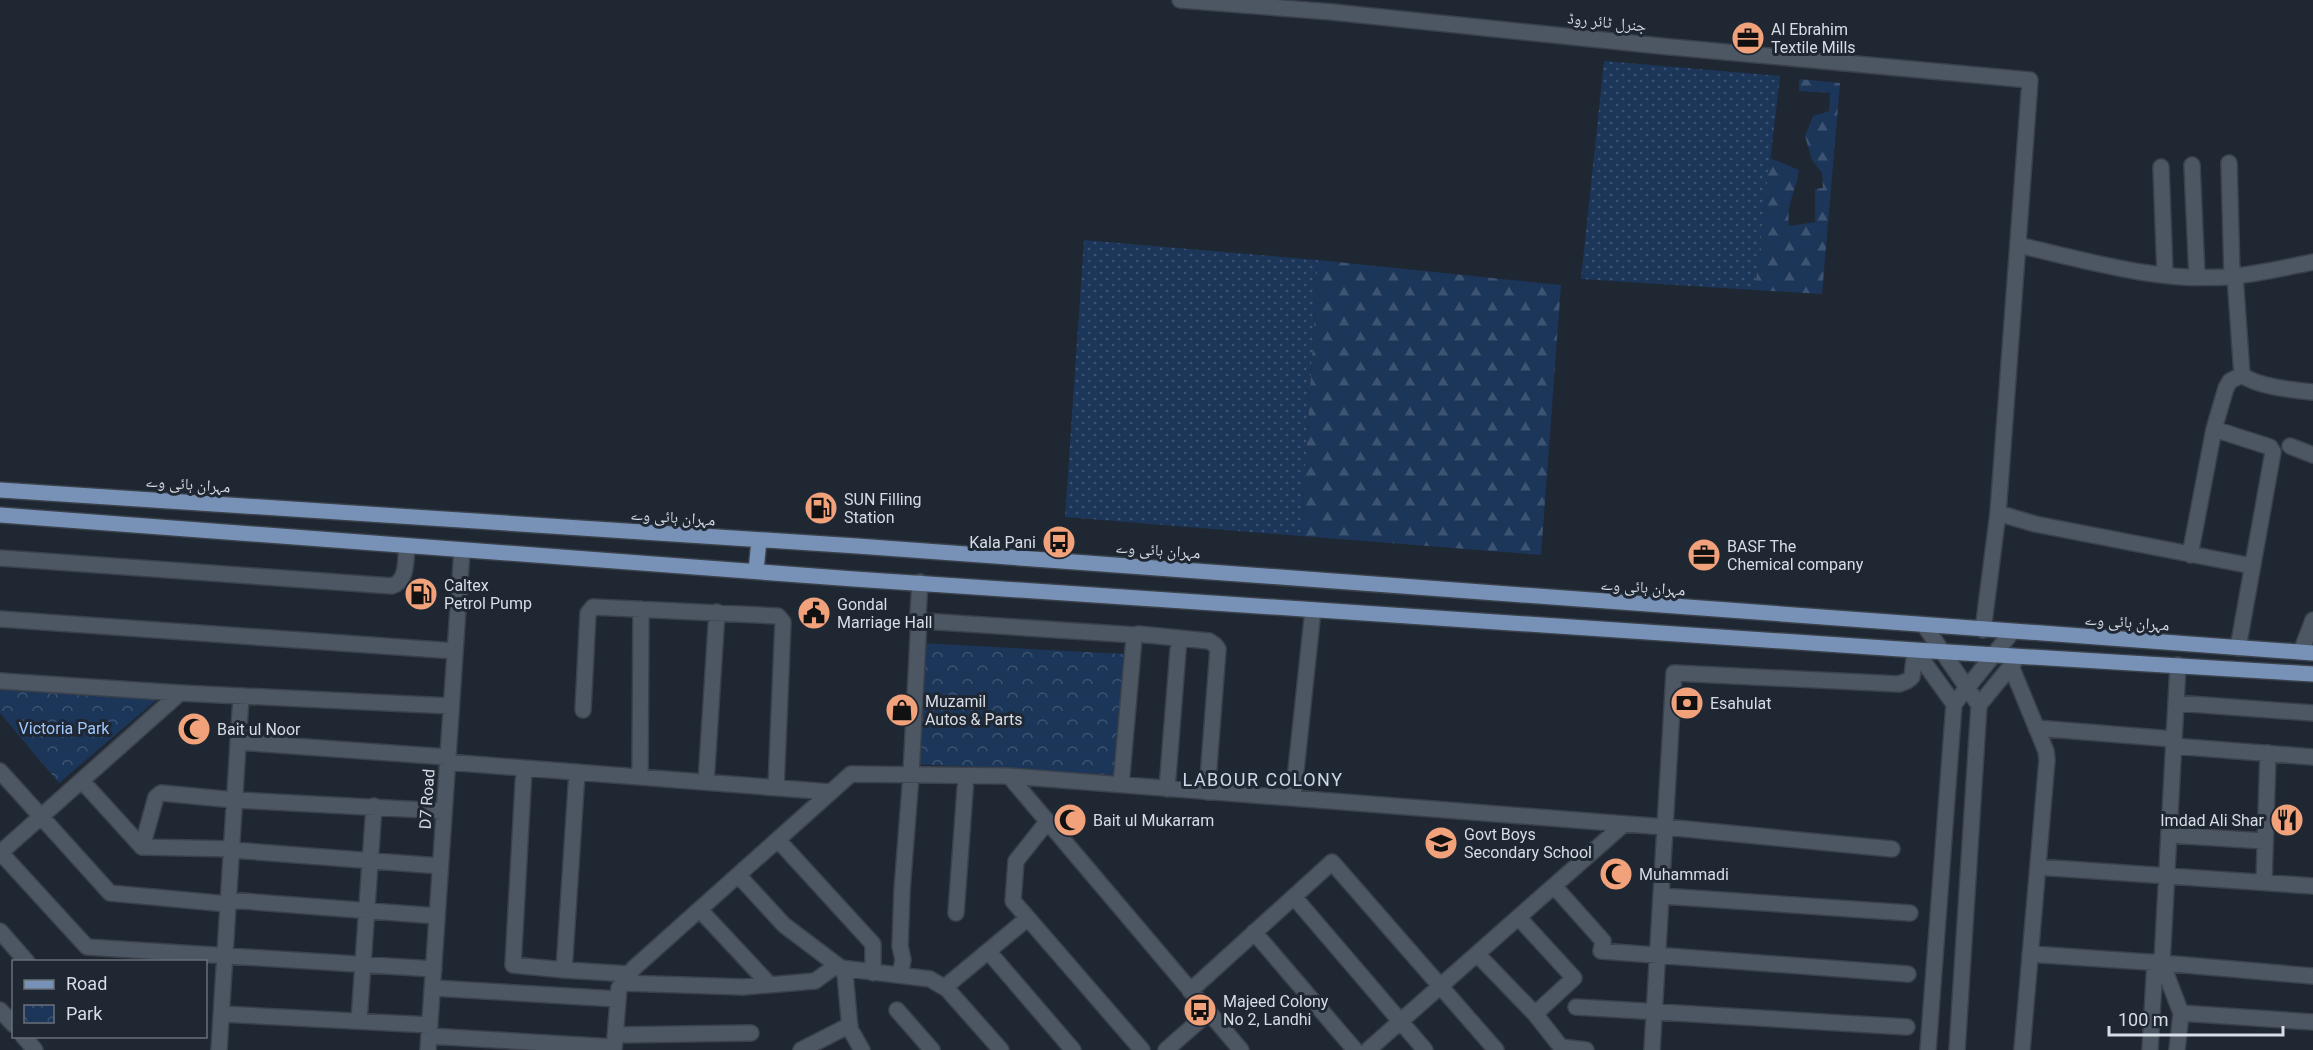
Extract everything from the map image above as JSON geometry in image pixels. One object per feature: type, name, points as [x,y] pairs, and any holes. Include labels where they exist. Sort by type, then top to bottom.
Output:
[{"type":"main road","name":"مہران ہائی وے","points":[[0,490],[759,540],[2307,653]]},
{"type":"main road","points":[[0,515],[756,571],[1942,651],[1994,655],[2015,661],[2178,665],[2313,674]]},
{"type":"main road","points":[[756,571],[759,540]]},
{"type":"street","name":"جنرل ٹائر روڈ","points":[[1180,0],[1332,12],[1648,45],[2030,80],[2018,245]]},
{"type":"street","points":[[2229,163],[2234,276],[2242,375]]},
{"type":"street","points":[[2192,165],[2197,277]]},
{"type":"street","points":[[2161,167],[2165,274]]},
{"type":"street","points":[[1983,630],[1998,513],[2018,245],[2115,267],[2197,277],[2234,276],[2313,262]]},
{"type":"street","points":[[2190,555],[2214,429],[2230,381],[2242,375],[2290,390],[2313,392]]},
{"type":"street","points":[[2214,429],[2270,447],[2273,452],[2238,648]]},
{"type":"street","points":[[2289,446],[2313,455]]},
{"type":"street","points":[[1998,513],[2035,524],[2252,566]]},
{"type":"street","points":[[0,558],[392,586],[399,584],[403,578],[406,546]]},
{"type":"street","name":"D7 Road","points":[[429,1037],[462,550]]},
{"type":"street","points":[[900,975],[903,960],[900,946],[902,890],[911,775],[920,582]]},
{"type":"street","points":[[583,710],[588,613],[593,607],[778,616],[783,622],[776,788]]},
{"type":"street","points":[[640,777],[641,609]]},
{"type":"street","points":[[1293,798],[1313,610]]},
{"type":"street","points":[[706,782],[717,612]]},
{"type":"street","points":[[920,618],[923,621],[1209,641],[1218,649],[1207,792]]},
{"type":"street","points":[[0,619],[455,651]]},
{"type":"street","points":[[2307,653],[2313,620]]},
{"type":"street","points":[[1924,625],[1979,705]]},
{"type":"street","points":[[1928,1050],[1954,704],[2012,632]]},
{"type":"street","points":[[1121,785],[1136,635]]},
{"type":"street","points":[[1167,789],[1179,638]]},
{"type":"street","points":[[1915,650],[1954,704]]},
{"type":"street","points":[[1652,1050],[1674,673],[1899,684],[1912,676],[1915,650]]},
{"type":"street","points":[[1957,1050],[1979,705],[2015,661]]},
{"type":"street","points":[[2015,661],[2036,728],[2046,751],[2047,760],[2022,1050]]},
{"type":"street","points":[[2150,1050],[2169,835],[2178,665]]},
{"type":"street","points":[[0,681],[180,693],[451,706]]},
{"type":"street","points":[[180,693],[0,853],[87,947],[434,969]]},
{"type":"street","points":[[219,1050],[241,696]]},
{"type":"street","points":[[2176,703],[2313,713]]},
{"type":"street","points":[[2036,728],[2313,757]]},
{"type":"street","points":[[238,742],[447,759],[524,768],[831,792]]},
{"type":"street","points":[[2264,882],[2268,753]]},
{"type":"street","points":[[524,768],[513,965],[626,978],[743,987],[815,981],[839,967],[930,979],[945,987],[1001,1050]]},
{"type":"street","points":[[0,771],[110,893],[437,916]]},
{"type":"street","points":[[564,970],[578,772]]},
{"type":"street","points":[[615,1044],[619,988],[626,978],[851,774],[1009,776],[1665,827],[1892,849]]},
{"type":"street","points":[[956,913],[966,776]]},
{"type":"street","points":[[1009,776],[1240,1050]]},
{"type":"street","points":[[82,782],[142,847],[232,849],[440,866]]},
{"type":"street","points":[[142,847],[158,794],[444,811]]},
{"type":"street","points":[[359,1021],[374,806]]},
{"type":"street","points":[[1047,822],[1016,861],[1013,901],[1142,1050]]},
{"type":"street","points":[[1368,1050],[1624,824]]},
{"type":"street","points":[[2169,835],[2265,841]]},
{"type":"street","points":[[778,840],[873,944],[873,973]]},
{"type":"street","points":[[1190,991],[1332,862],[1496,1050]]},
{"type":"street","points":[[2038,867],[2313,886]]},
{"type":"street","points":[[739,876],[784,925],[839,967],[845,975],[850,1024],[862,1050]]},
{"type":"street","points":[[1554,886],[1603,941],[1601,951],[1908,974]]},
{"type":"street","points":[[1662,896],[1910,913]]},
{"type":"street","points":[[1294,897],[1425,1050]]},
{"type":"street","points":[[700,910],[770,985]]},
{"type":"street","points":[[945,987],[1028,918]]},
{"type":"street","points":[[1519,918],[1574,978],[1535,1014]]},
{"type":"street","points":[[0,931],[25,960]]},
{"type":"street","points":[[1254,932],[1355,1050]]},
{"type":"street","points":[[988,951],[1073,1050]]},
{"type":"street","points":[[1477,954],[1535,1014],[1561,1047],[1586,1050]]},
{"type":"street","points":[[2030,954],[2159,962],[2313,976]]},
{"type":"street","points":[[2159,962],[2181,1013],[2177,1050]]},
{"type":"street","points":[[433,988],[618,999]]},
{"type":"street","points":[[1576,1006],[1907,1027]]},
{"type":"street","points":[[207,1008],[222,1012],[359,1021],[429,1037],[615,1044],[751,1034]]},
{"type":"street","points":[[0,1010],[12,1023]]},
{"type":"street","points":[[897,1010],[932,1050]]},
{"type":"street","points":[[1177,1047],[1208,1013]]},
{"type":"street","points":[[2181,1013],[2313,1022]]},
{"type":"street","points":[[801,1050],[850,1024]]},
{"type":"street","points":[[25,1038],[35,1050]]},
{"type":"green space","points":[[1604,61],[1780,76],[1755,290],[1581,279]]},
{"type":"green space","points":[[1799,79],[1840,83],[1822,294],[1755,290],[1770,158],[1799,170],[1790,204],[1789,226],[1815,222],[1815,189],[1823,188],[1822,173],[1812,160],[1805,136],[1813,116],[1829,111],[1830,93],[1799,91]]},
{"type":"green space","points":[[1084,240],[1318,260],[1301,536],[1065,517]]},
{"type":"green space","points":[[1318,260],[1561,285],[1541,555],[1301,536]]},
{"type":"green space","points":[[920,643],[1124,654],[1118,775],[914,764]]},
{"type":"green space","name":"Victoria Park","points":[[0,685],[161,696],[59,783],[0,713]]},
{"type":"place","name":"Al Ebrahim Textile Mills","points":[[1748,38]]},
{"type":"place","name":"SUN Filling Station","points":[[821,508]]},
{"type":"place","name":"Kala Pani","points":[[1059,542]]},
{"type":"place","name":"BASF The Chemical company","points":[[1704,555]]},
{"type":"place","name":"Caltex Petrol Pump","points":[[421,594]]},
{"type":"place","name":"Gondal Marriage Hall","points":[[814,613]]},
{"type":"place","name":"Esahulat","points":[[1687,703]]},
{"type":"place","name":"Muzamil Autos & Parts","points":[[902,710]]},
{"type":"place","name":"Bait ul Noor","points":[[194,729]]},
{"type":"place","name":"Bait ul Mukarram","points":[[1070,820]]},
{"type":"place","name":"Imdad Ali Shar","points":[[2287,820]]},
{"type":"place","name":"Govt Boys Secondary School","points":[[1441,843]]},
{"type":"place","name":"Muhammadi","points":[[1616,874]]},
{"type":"place","name":"Majeed Colony No 2, Landhi","points":[[1200,1010]]},
{"type":"district","name":"LABOUR COLONY","points":[[1263,779]]}]
